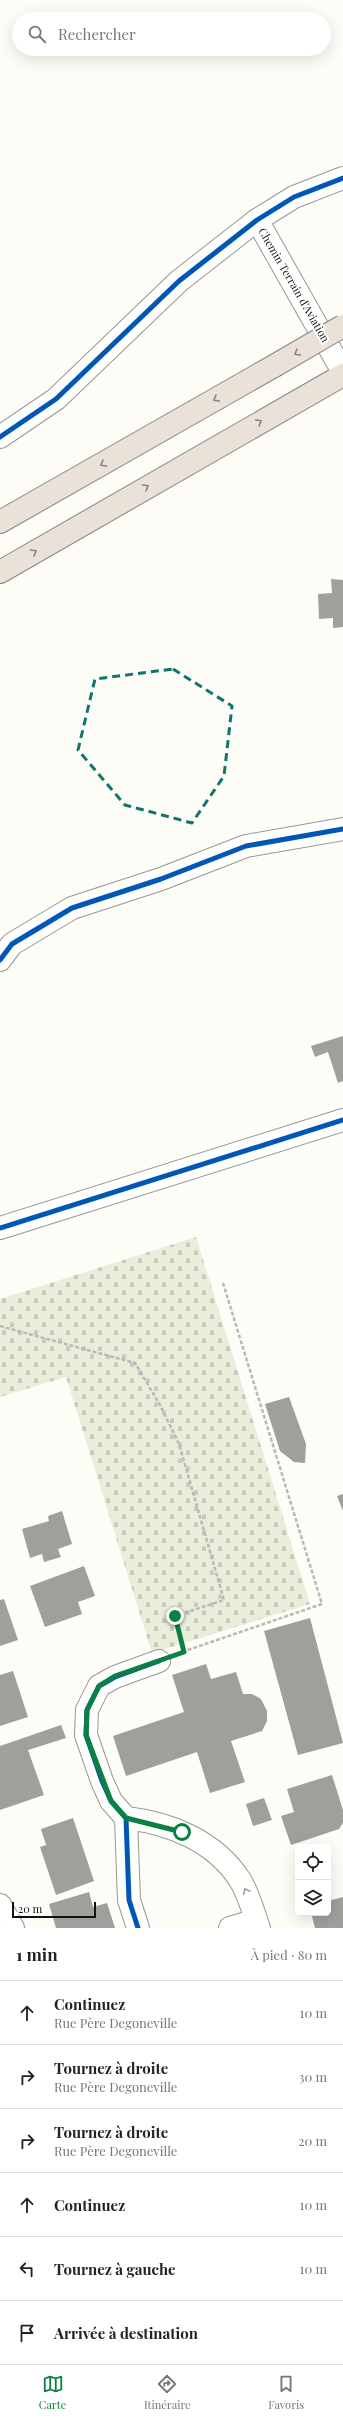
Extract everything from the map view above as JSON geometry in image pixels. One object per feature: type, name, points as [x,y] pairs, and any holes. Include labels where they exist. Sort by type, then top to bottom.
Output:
[{"type":"highway","points":[[0,522],[343,326]]},
{"type":"highway","points":[[0,572],[343,375]]},
{"type":"street","points":[[0,437],[56,400],[179,281],[257,220],[294,197],[343,178]]},
{"type":"street","name":"Chemin Terrain d'Aviation","points":[[257,220],[343,372]]},
{"type":"street","points":[[0,960],[12,944],[72,908],[161,879],[246,846],[343,829]]},
{"type":"street","points":[[0,1228],[343,1120]]},
{"type":"street","points":[[159,1661],[115,1676],[99,1686],[87,1710],[86,1735],[102,1781],[111,1801],[126,1818],[182,1832],[208,1846],[224,1860],[240,1880],[248,1894],[257,1924],[230,1928]]},
{"type":"street","points":[[126,1818],[129,1900],[138,1928]]},
{"type":"street","points":[[0,1905],[13,1928]]},
{"type":"path","points":[[159,1661],[322,1604],[223,1283]]},
{"type":"path","points":[[0,1326],[135,1363],[160,1405],[179,1444],[224,1600],[175,1616],[184,1652]]},
{"type":"highlighted area","points":[[173,669],[232,706],[224,776],[192,823],[125,805],[78,750],[95,679]]},
{"type":"green space","points":[[196,1237],[310,1604],[152,1653],[66,1377],[0,1397],[0,1299]]},
{"type":"building","points":[[331,579],[343,580],[343,627],[333,628],[333,618],[319,619],[318,594],[332,593]]},
{"type":"building","points":[[343,1036],[343,1081],[338,1083],[328,1052],[315,1057],[311,1046]]},
{"type":"building","points":[[289,1397],[306,1444],[305,1463],[294,1462],[280,1451],[265,1404]]},
{"type":"building","points":[[343,1494],[343,1511],[337,1496]]},
{"type":"building","points":[[62,1511],[72,1544],[58,1549],[61,1557],[44,1562],[42,1554],[30,1558],[22,1529],[49,1521],[48,1516]]},
{"type":"building","points":[[84,1566],[95,1596],[78,1602],[82,1614],[45,1627],[30,1586]]},
{"type":"building","points":[[4,1599],[18,1640],[0,1646],[0,1600]]},
{"type":"building","points":[[310,1618],[343,1743],[298,1755],[264,1631]]},
{"type":"building","points":[[206,1664],[211,1679],[236,1672],[243,1694],[252,1694],[261,1699],[267,1711],[267,1721],[262,1731],[231,1741],[245,1782],[210,1793],[197,1752],[126,1776],[113,1736],[184,1712],[172,1675]]},
{"type":"building","points":[[13,1671],[28,1717],[0,1726],[0,1675]]},
{"type":"building","points":[[61,1725],[66,1738],[28,1750],[44,1795],[0,1810],[0,1746]]},
{"type":"building","points":[[332,1775],[343,1810],[343,1823],[339,1829],[291,1845],[281,1816],[294,1812],[287,1789]]},
{"type":"building","points":[[264,1798],[272,1820],[253,1826],[246,1804]]},
{"type":"building","points":[[73,1818],[94,1881],[56,1895],[40,1847],[46,1845],[41,1829]]},
{"type":"building","points":[[89,1892],[93,1907],[107,1903],[115,1928],[56,1928],[49,1904]]},
{"type":"building","points":[[343,1897],[343,1928],[315,1928],[312,1916],[331,1916],[331,1900]]},
{"type":"cycle path","points":[[0,437],[56,399],[179,281],[257,220],[294,197],[343,178]]},
{"type":"cycle path","points":[[0,960],[12,944],[72,908],[161,879],[246,846],[343,829]]},
{"type":"cycle path","points":[[0,1228],[343,1120]]},
{"type":"cycle path","points":[[138,1928],[129,1900],[126,1818],[111,1801],[102,1781],[86,1735],[87,1710],[99,1686],[115,1677],[159,1661]]},
{"type":"route","points":[[175,1616],[184,1652],[115,1676],[99,1686],[87,1710],[86,1735],[102,1781],[111,1801],[126,1818],[158,1824],[182,1832]]}]
